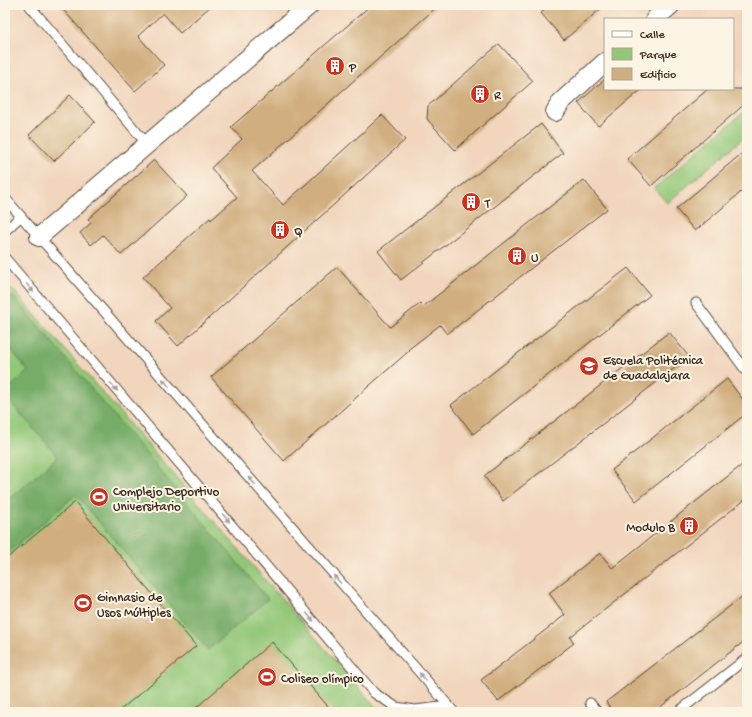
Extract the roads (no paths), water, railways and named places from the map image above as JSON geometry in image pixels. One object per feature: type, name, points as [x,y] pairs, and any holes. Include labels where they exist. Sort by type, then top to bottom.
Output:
[{"type":"street","points":[[39,238],[310,5]]},
{"type":"street","points":[[656,18],[671,5]]},
{"type":"street","points":[[555,112],[561,102],[604,63]]},
{"type":"lane","points":[[29,5],[147,144]]},
{"type":"lane","points":[[5,198],[451,709]]},
{"type":"lane","points":[[5,231],[21,216]]},
{"type":"lane","points":[[5,258],[374,693],[396,707],[415,710],[451,709]]},
{"type":"lane","points":[[696,304],[747,372]]},
{"type":"lane","points":[[678,712],[747,658]]},
{"type":"lane","points":[[590,704],[597,712]]},
{"type":"place","name":"P","points":[[335,66]]},
{"type":"place","name":"R","points":[[480,94]]},
{"type":"place","name":"T","points":[[471,202]]},
{"type":"place","name":"Q","points":[[280,230]]},
{"type":"place","name":"U","points":[[517,256]]},
{"type":"place","name":"Escuela Politécnica de Guadalajara","points":[[589,366]]},
{"type":"place","name":"Complejo Deportivo Universitario","points":[[99,497]]},
{"type":"place","name":"Modulo B","points":[[689,526]]},
{"type":"place","name":"Gimnasio de Usos Múltiples","points":[[83,603]]},
{"type":"place","name":"Coliseo olímpico","points":[[267,677]]}]
